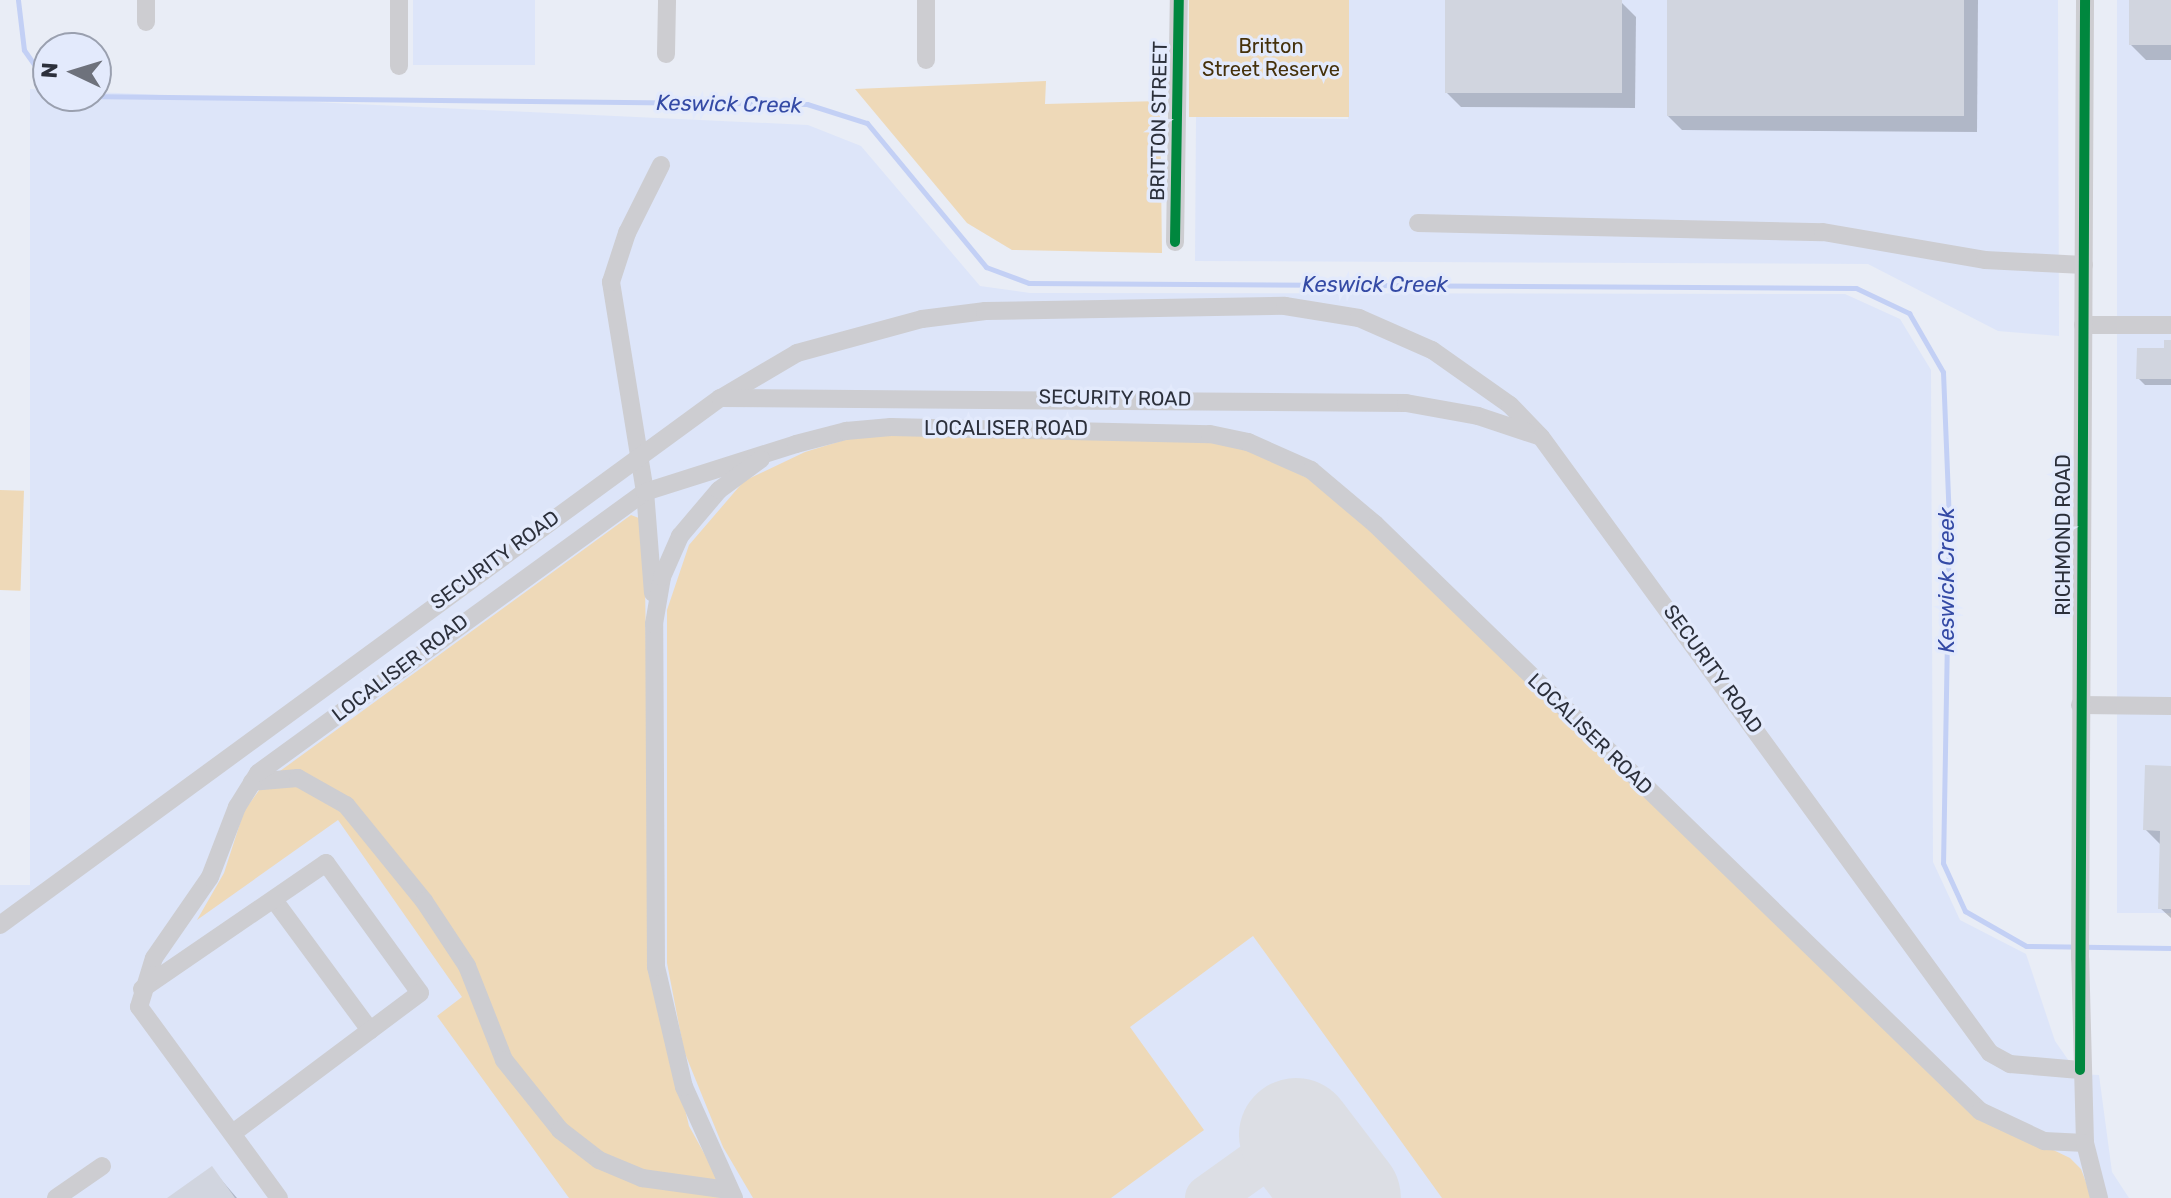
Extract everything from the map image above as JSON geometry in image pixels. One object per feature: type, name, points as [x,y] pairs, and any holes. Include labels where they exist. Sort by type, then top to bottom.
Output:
[{"type":"street","points":[[146,0],[146,22]]},
{"type":"street","points":[[399,0],[399,66]]},
{"type":"street","points":[[666,54],[667,0]]},
{"type":"street","points":[[926,0],[926,60]]},
{"type":"street","name":"BRITTON STREET","points":[[1175,242],[1179,0]]},
{"type":"street","name":"RICHMOND ROAD","points":[[2080,1070],[2085,0]]},
{"type":"street","points":[[661,165],[627,233],[611,282],[645,492],[654,624],[656,967],[684,1087],[731,1194]]},
{"type":"street","points":[[1418,223],[1823,232],[1985,260],[2084,265]]},
{"type":"street","points":[[720,398],[797,353],[922,319],[985,311],[1285,306],[1359,318],[1432,350],[1510,405],[1541,437]]},
{"type":"street","points":[[2083,325],[2171,325]]},
{"type":"street","name":"SECURITY ROAD","points":[[0,925],[639,453],[720,398],[1370,401],[1440,407],[1541,437],[1990,1053],[2010,1064],[2080,1070]]},
{"type":"street","name":"LOCALISER ROAD","points":[[142,989],[154,958],[210,877],[237,807],[252,782],[588,528],[645,492],[846,431],[891,427],[1164,430],[1248,442],[1311,470],[1375,524],[1980,1111],[2044,1141],[2085,1143]]},
{"type":"street","points":[[654,624],[662,577],[680,536],[719,490],[773,451]]},
{"type":"street","points":[[2080,705],[2171,706]]},
{"type":"street","points":[[252,782],[298,778],[346,805],[424,901],[467,966],[504,1060],[560,1130],[599,1160],[642,1178],[731,1194]]},
{"type":"street","points":[[234,1132],[420,993],[326,863],[142,989],[139,1007],[234,1132],[279,1198]]},
{"type":"street","points":[[274,900],[370,1030]]},
{"type":"street","points":[[2080,1070],[2085,1143],[2099,1198]]},
{"type":"street","points":[[56,1198],[102,1166]]},
{"type":"shaded area","points":[[413,0],[535,0],[535,65],[413,65]]},
{"type":"shaded area","points":[[1349,0],[2058,0],[2059,336],[1998,331],[1868,264],[1195,261],[1196,117],[1348,119]]},
{"type":"shaded area","points":[[2117,0],[2171,0],[2171,913],[2117,913]]},
{"type":"shaded area","points":[[30,89],[32,112],[112,112],[112,93],[808,125],[861,146],[980,286],[1030,293],[1845,294],[1900,319],[1931,370],[1933,862],[1960,920],[2026,954],[2055,1041],[2078,1074],[2099,1075],[2112,1172],[2129,1198],[0,1198],[0,885],[30,885]]},
{"type":"green space","name":"Britton Street Reserve","points":[[1189,0],[1349,0],[1349,117],[1189,117]]},
{"type":"green space","points":[[1046,81],[1045,104],[1160,101],[1162,253],[1012,250],[967,223],[855,89]]},
{"type":"green space","points":[[907,434],[1176,438],[1239,446],[1329,488],[1981,1115],[2070,1158],[2081,1169],[2092,1198],[1442,1198],[1253,936],[1130,1027],[1204,1130],[1111,1198],[753,1198],[723,1147],[684,1051],[667,963],[667,610],[689,545],[744,481],[805,452],[851,438]]},
{"type":"green space","points":[[0,490],[24,491],[20,591],[0,590]]},
{"type":"green space","points":[[631,515],[644,520],[651,964],[689,1126],[729,1198],[569,1198],[437,1016],[462,997],[338,820],[197,920],[224,873],[244,811],[265,782]]},
{"type":"building","points":[[1445,0],[1622,0],[1622,93],[1445,93]]},
{"type":"building","points":[[1667,0],[1964,0],[1964,116],[1667,116]]},
{"type":"building","points":[[2129,0],[2171,0],[2171,45],[2129,45]]},
{"type":"building","points":[[2164,340],[2171,340],[2171,379],[2136,379],[2137,348],[2164,348]]},
{"type":"building","points":[[2145,765],[2171,766],[2171,909],[2158,909],[2160,831],[2143,830]]},
{"type":"building","points":[[212,1166],[235,1198],[167,1198]]},
{"type":"waterway","name":"Keswick Creek","points":[[18,0],[24,50],[32,61]]},
{"type":"waterway","name":"Keswick Creek","points":[[112,96],[807,104],[867,123],[986,267],[1029,283],[1856,288],[1909,313],[1943,372],[1949,522],[1943,863],[1965,911],[2026,946],[2171,948]]},
{"type":"taxiway","points":[[1208,1198],[1296,1135]]},
{"type":"runway","points":[[1296,1135],[1344,1198]]},
{"type":"cycle path","points":[[1175,242],[1179,0]]},
{"type":"cycle path","points":[[2080,1070],[2085,0]]}]
